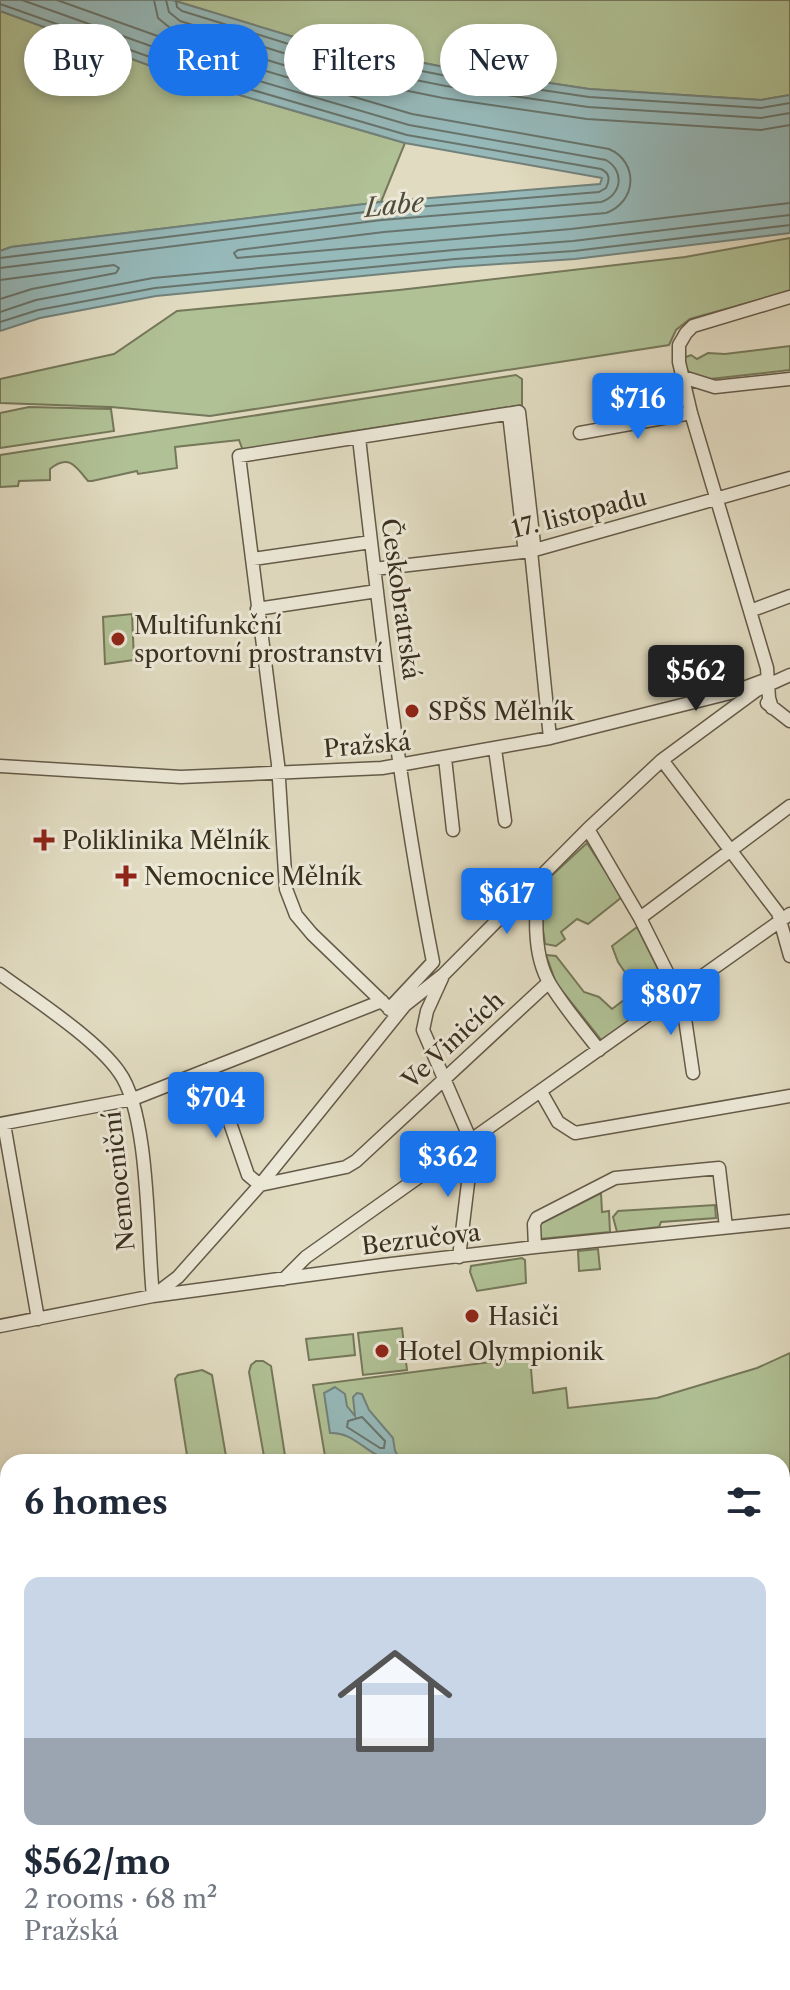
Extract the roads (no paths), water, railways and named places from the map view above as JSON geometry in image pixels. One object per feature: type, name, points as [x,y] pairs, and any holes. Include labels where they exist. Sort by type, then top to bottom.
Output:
[{"type":"street","points":[[772,708],[776,681],[750,611],[677,356],[679,345],[693,326],[790,297]]},
{"type":"street","points":[[683,377],[715,387],[790,379]]},
{"type":"street","points":[[389,1008],[312,934],[296,915],[286,889],[279,773],[239,456],[514,413],[524,545],[531,551],[550,738]]},
{"type":"street","points":[[580,433],[691,413]]},
{"type":"street","name":"Českobratrská","points":[[359,438],[401,766],[433,962],[389,1008]]},
{"type":"street","name":"17. listopadu","points":[[374,569],[531,551],[790,478]]},
{"type":"street","points":[[253,559],[371,542]]},
{"type":"street","points":[[257,609],[377,591]]},
{"type":"street","points":[[750,611],[790,596]]},
{"type":"street","points":[[38,1319],[2,1124],[133,1099],[211,1068],[389,1008],[443,975],[588,829],[662,760],[751,694],[776,681]]},
{"type":"street","name":"Pražská","points":[[0,766],[181,777],[401,766],[550,738],[776,681]]},
{"type":"street","points":[[724,694],[727,713]]},
{"type":"street","name":"Pražská","points":[[724,694],[751,694]]},
{"type":"street","points":[[751,694],[790,721]]},
{"type":"street","points":[[495,749],[505,821]]},
{"type":"street","points":[[445,758],[453,830]]},
{"type":"street","points":[[662,760],[786,917],[790,956]]},
{"type":"street","points":[[640,918],[790,806]]},
{"type":"street","points":[[588,829],[640,918],[678,994],[684,1012],[693,1073]]},
{"type":"street","points":[[537,880],[540,879],[535,915],[543,966],[549,982],[599,1050]]},
{"type":"street","points":[[284,1279],[306,1257],[786,917]]},
{"type":"street","name":"Nemocniční","points":[[1,975],[96,1047],[121,1074],[133,1099],[143,1170],[153,1296]]},
{"type":"street","points":[[443,975],[427,1011],[423,1030],[471,1141],[459,1257]]},
{"type":"street","name":"Ve Vinicích","points":[[260,1185],[346,1167],[356,1161],[549,982]]},
{"type":"street","points":[[153,1296],[178,1277],[260,1185],[389,1008]]},
{"type":"street","points":[[211,1068],[248,1175],[260,1185]]},
{"type":"street","points":[[541,1092],[558,1122],[575,1133],[790,1096]]},
{"type":"street","points":[[535,1247],[534,1224],[537,1218],[615,1178],[719,1168],[726,1227]]},
{"type":"street","name":"Bezručova","points":[[0,1326],[153,1296],[535,1247],[790,1221]]},
{"type":"water","points":[[0,0],[172,0],[251,24],[148,24],[148,65],[132,59],[132,24],[36,24],[0,11]]},
{"type":"water","name":"Labe","points":[[268,29],[284,34],[284,96],[424,96],[424,63],[440,66],[440,96],[557,96],[557,84],[761,100],[790,95],[790,233],[575,259],[455,267],[156,296],[40,318],[0,331],[0,251],[11,247],[381,202],[600,184],[602,178],[405,143],[243,96],[268,96]]},
{"type":"water","points":[[335,1387],[345,1394],[347,1406],[355,1416],[353,1397],[357,1393],[362,1394],[369,1410],[393,1438],[397,1454],[376,1454],[348,1437],[330,1433],[324,1393]]},
{"type":"place","name":"Multifunkční sportovní prostranství","points":[[118,639]]},
{"type":"place","name":"SPŠS Mělník","points":[[412,711]]},
{"type":"place","name":"Poliklinika Mělník","points":[[44,840]]},
{"type":"place","name":"Nemocnice Mělník","points":[[126,876]]},
{"type":"place","name":"Hasiči","points":[[472,1316]]},
{"type":"place","name":"Hotel Olympionik","points":[[382,1351]]}]
